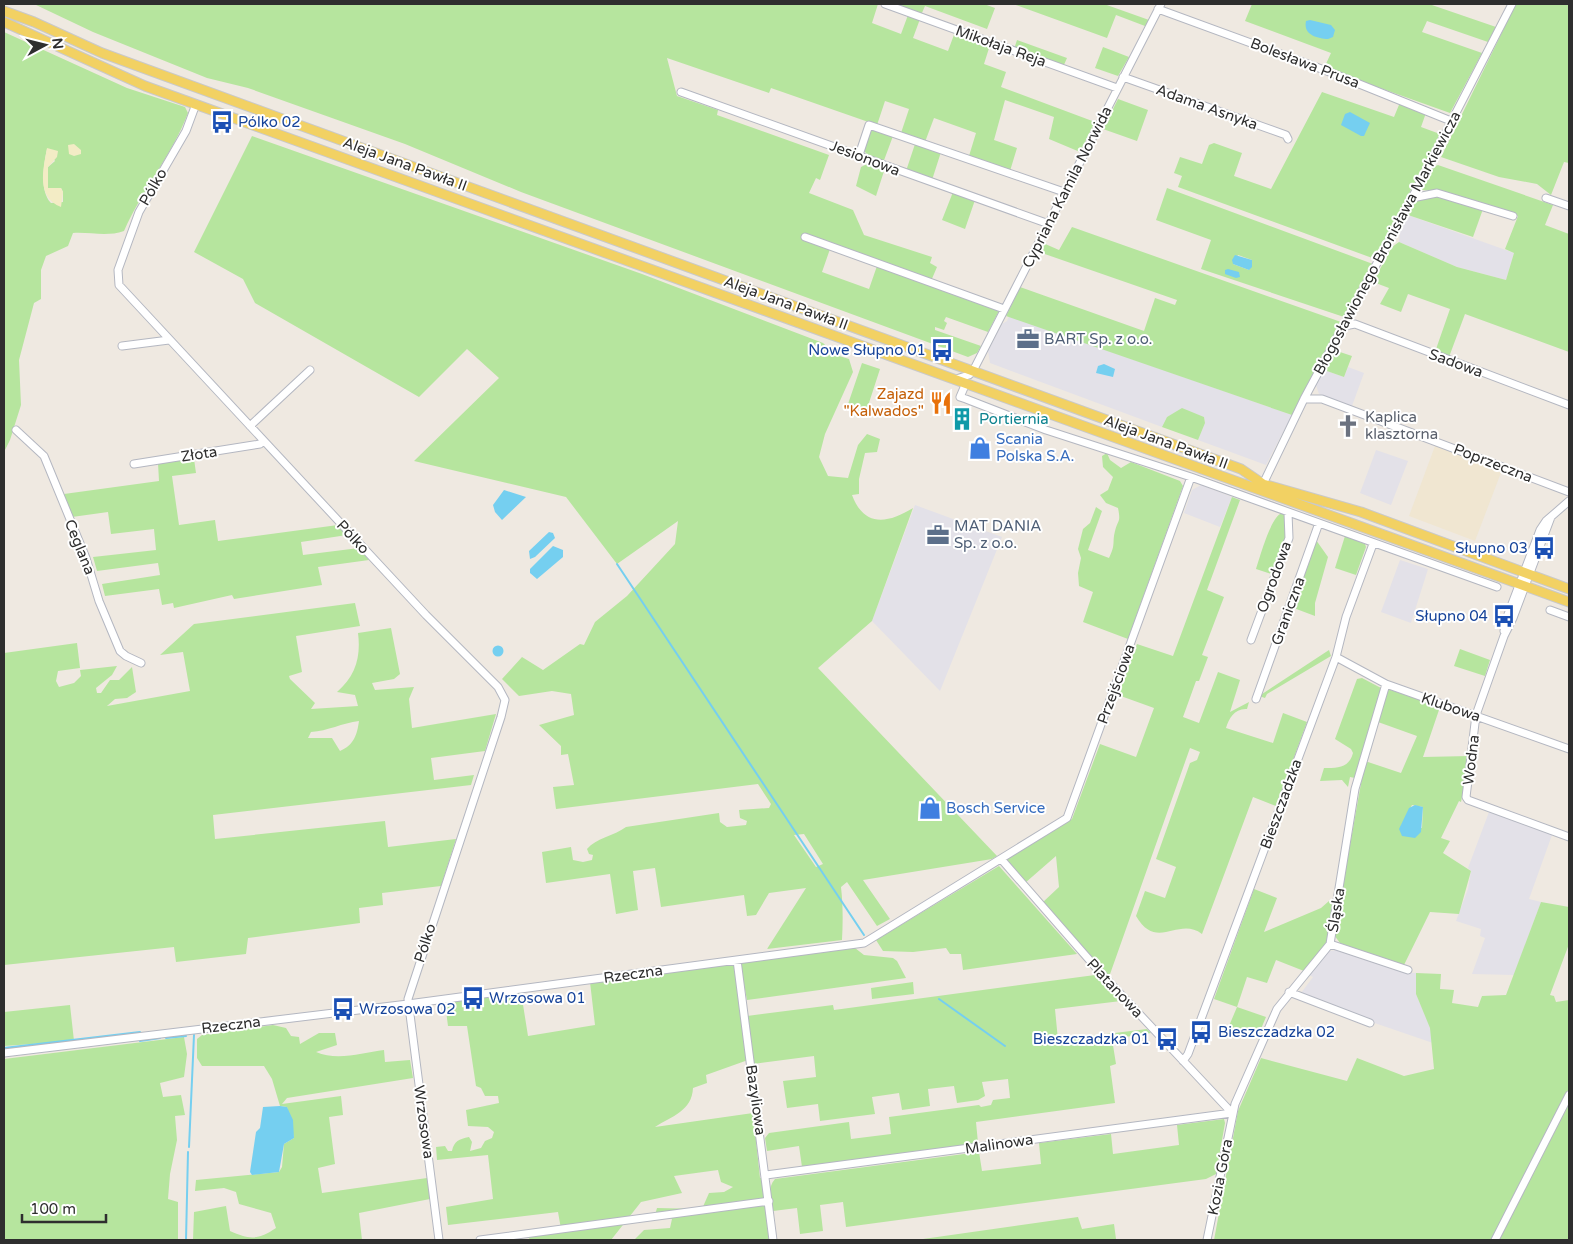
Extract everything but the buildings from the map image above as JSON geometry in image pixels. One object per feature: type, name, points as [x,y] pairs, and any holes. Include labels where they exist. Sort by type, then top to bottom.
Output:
[{"type":"main road","name":"Aleja Jana Pawła II","points":[[4,11],[34,22],[102,53],[1241,469],[1263,484],[1361,512],[1569,588]]},
{"type":"main road","name":"Aleja Jana Pawła II","points":[[4,22],[146,86],[1569,602]]},
{"type":"street","name":"Mikołaja Reja","points":[[885,4],[1118,88]]},
{"type":"street","name":"Błogosławionego Bronisława Markiewicza","points":[[1263,484],[1304,399],[1412,198],[1512,4]]},
{"type":"street","name":"Cypriana Kamila Norwida","points":[[973,371],[1159,6]]},
{"type":"street","name":"Bolesława Prusa","points":[[1159,6],[1451,121]]},
{"type":"street","name":"Adama Asnyka","points":[[1123,77],[1286,136],[1288,139]]},
{"type":"street","name":"Jesionowa","points":[[681,92],[1049,224]]},
{"type":"street","name":"Pólko","points":[[196,104],[186,131],[139,212],[117,278],[119,285],[426,615],[498,687],[505,700],[502,717],[410,988],[408,1004]]},
{"type":"street","points":[[859,155],[868,125],[1064,192]]},
{"type":"street","points":[[1412,198],[1436,193],[1513,216]]},
{"type":"street","points":[[1546,198],[1569,206]]},
{"type":"street","points":[[805,237],[1004,309]]},
{"type":"street","name":"Sadowa","points":[[1344,326],[1355,324],[1569,405]]},
{"type":"street","points":[[122,346],[169,340]]},
{"type":"street","points":[[250,426],[310,370]]},
{"type":"street","points":[[954,379],[964,378],[973,371],[979,388]]},
{"type":"street","points":[[966,383],[960,397],[964,399],[1046,430],[1191,477],[1497,587]]},
{"type":"street","name":"Poprzeczna","points":[[1304,399],[1322,399],[1569,492]]},
{"type":"street","name":"Ceglana","points":[[16,430],[44,456],[86,558],[99,601],[120,651],[141,663]]},
{"type":"street","name":"Złota","points":[[134,464],[260,444],[263,441]]},
{"type":"street","name":"Przejściowa","points":[[1002,860],[1067,818],[1191,477]]},
{"type":"street","name":"Wodna","points":[[1569,501],[1540,530],[1527,573],[1507,617],[1504,636],[1476,715],[1466,798],[1569,837]]},
{"type":"street","name":"Ogrodowa","points":[[1251,640],[1289,538],[1288,513]]},
{"type":"street","name":"Graniczna","points":[[1256,698],[1319,523]]},
{"type":"street","name":"Bieszczadzka","points":[[1184,1061],[1336,657],[1346,618],[1373,544]]},
{"type":"street","points":[[1550,610],[1569,617]]},
{"type":"street","name":"Klubowa","points":[[1336,657],[1386,684],[1569,748]]},
{"type":"street","name":"Śląska","points":[[1232,1113],[1275,1013],[1289,992],[1317,963],[1330,944],[1355,789],[1386,684]]},
{"type":"street","name":"Rzeczna","points":[[4,1053],[408,1004],[864,943],[1002,860]]},
{"type":"street","name":"Platanowa","points":[[1002,860],[1099,972],[1232,1113]]},
{"type":"street","points":[[1330,944],[1408,970]]},
{"type":"street","name":"Bazyliowa","points":[[737,960],[774,1240]]},
{"type":"street","points":[[1289,992],[1370,1023]]},
{"type":"street","name":"Wrzosowa","points":[[408,1004],[439,1240]]},
{"type":"street","points":[[1495,1240],[1569,1095]]},
{"type":"street","name":"Malinowa","points":[[766,1175],[1232,1113]]},
{"type":"street","name":"Kozia Góra","points":[[1207,1240],[1232,1113]]},
{"type":"street","points":[[480,1240],[769,1201]]},
{"type":"shaded area","points":[[1408,215],[1514,253],[1506,280],[1457,267],[1399,242],[1400,231]]},
{"type":"shaded area","points":[[1009,316],[1292,415],[1266,465],[1198,440],[1205,423],[1204,417],[1182,409],[1167,417],[1162,427],[990,363],[988,351],[1002,324],[1007,321]]},
{"type":"shaded area","points":[[1348,367],[1364,373],[1352,406],[1319,394],[1316,385],[1324,370],[1344,377]]},
{"type":"shaded area","points":[[1435,446],[1502,470],[1475,541],[1409,516]]},
{"type":"shaded area","points":[[1376,450],[1408,461],[1391,505],[1360,493]]},
{"type":"shaded area","points":[[1201,485],[1232,497],[1220,527],[1184,513],[1192,490]]},
{"type":"shaded area","name":"MAT DANIA Sp. z o.o.","points":[[915,505],[1002,537],[940,691],[872,621]]},
{"type":"shaded area","points":[[1400,560],[1428,569],[1411,623],[1381,612]]},
{"type":"shaded area","points":[[1489,812],[1552,835],[1529,899],[1541,902],[1514,975],[1472,974],[1485,938],[1480,936],[1481,929],[1456,921],[1468,889],[1471,871],[1468,868]]},
{"type":"shaded area","points":[[1337,950],[1403,972],[1416,973],[1416,994],[1430,1027],[1433,1043],[1360,1018],[1301,993],[1313,977],[1309,975],[1329,951]]},
{"type":"green space","points":[[34,4],[878,4],[872,23],[901,34],[908,15],[920,19],[913,38],[948,51],[955,32],[990,45],[984,64],[1006,72],[1001,87],[1095,122],[1080,152],[1049,139],[1054,117],[1005,100],[994,140],[1017,148],[1010,171],[969,156],[976,133],[934,118],[925,142],[901,133],[909,109],[885,101],[877,125],[771,88],[769,93],[667,58],[677,96],[718,110],[717,115],[829,155],[820,180],[816,178],[809,193],[853,210],[864,235],[932,257],[930,263],[937,267],[931,281],[830,249],[822,272],[869,289],[877,266],[999,311],[988,332],[946,317],[944,321],[947,323],[944,330],[935,327],[935,330],[981,346],[977,353],[968,357],[521,192],[405,144],[248,88],[207,78],[93,32]]},
{"type":"green space","points":[[891,4],[984,4],[995,8],[987,29],[925,6],[921,15]]},
{"type":"green space","points":[[1013,4],[1104,4],[1149,20],[1145,26],[1116,15],[1107,38]]},
{"type":"green space","points":[[1252,4],[1429,4],[1496,27],[1488,42],[1427,21],[1422,32],[1482,53],[1450,113],[1324,68],[1331,53],[1245,21]]},
{"type":"green space","points":[[1516,4],[1569,4],[1569,163],[1564,162],[1551,195],[1537,184],[1499,177],[1441,157]]},
{"type":"green space","points":[[4,32],[127,88],[185,107],[188,113],[174,143],[139,201],[124,231],[105,234],[73,233],[68,246],[46,256],[41,270],[41,299],[34,303],[19,360],[21,405],[10,440],[4,452]],"holes":[[[47,149],[55,161],[48,167],[48,188],[61,188],[63,202],[51,203],[47,198],[44,184]]]},
{"type":"green space","points":[[1017,40],[1067,58],[1063,67],[1014,49]]},
{"type":"green space","points":[[1103,47],[1129,57],[1118,76],[1095,68]]},
{"type":"green space","points":[[1322,92],[1394,117],[1401,100],[1427,110],[1421,127],[1440,134],[1375,259],[1178,187],[1182,176],[1174,173],[1180,157],[1202,164],[1209,145],[1214,143],[1242,153],[1234,176],[1271,189]]},
{"type":"green space","points":[[1118,99],[1148,110],[1137,141],[1103,129]]},
{"type":"green space","points":[[870,128],[893,136],[883,163],[868,156],[863,149]]},
{"type":"green space","points":[[252,136],[642,274],[823,343],[836,355],[849,359],[853,372],[825,434],[819,457],[828,476],[848,478],[858,445],[867,434],[880,439],[877,452],[865,453],[859,479],[859,494],[852,495],[863,513],[877,520],[894,517],[913,508],[872,621],[818,668],[997,856],[992,859],[863,880],[890,919],[877,926],[847,882],[841,887],[842,940],[767,949],[806,888],[769,893],[756,915],[747,916],[744,895],[661,907],[655,868],[633,871],[638,910],[616,914],[610,874],[546,883],[542,852],[571,847],[573,860],[583,862],[592,860],[593,855],[589,854],[587,849],[591,845],[626,827],[719,813],[720,822],[727,827],[746,825],[747,821],[740,818],[739,810],[769,808],[771,804],[758,784],[556,809],[553,787],[574,785],[568,754],[561,755],[561,746],[539,725],[574,715],[571,694],[552,691],[519,696],[502,679],[522,657],[543,670],[580,644],[584,645],[595,622],[627,596],[675,544],[678,521],[617,564],[566,497],[414,461],[499,378],[467,349],[419,397],[255,303],[243,279],[194,252]],"holes":[[[804,834],[823,864],[816,867],[794,835]]]},
{"type":"green space","points":[[915,144],[941,152],[932,180],[906,171]]},
{"type":"green space","points":[[869,163],[885,168],[876,196],[856,186],[861,167]]},
{"type":"green space","points":[[1438,165],[1553,205],[1545,225],[1569,234],[1569,352],[1465,314],[1449,357],[1435,352],[1450,309],[1408,294],[1401,312],[1380,304],[1389,288],[1373,282],[1392,247],[1399,242],[1457,267],[1506,280],[1514,253],[1505,249],[1518,216],[1459,196],[1422,190],[1433,167]]},
{"type":"green space","points":[[1167,188],[1373,264],[1344,317],[1201,269],[1211,240],[1156,220]],"holes":[[[1238,255],[1252,260],[1249,270],[1233,264]]]},
{"type":"green space","points":[[953,192],[975,200],[965,229],[942,220]]},
{"type":"green space","points":[[1433,195],[1483,209],[1473,237],[1408,215],[1417,197]]},
{"type":"green space","points":[[1072,227],[1341,322],[1292,415],[1006,316],[1020,287],[1144,331],[1155,298],[1175,305],[1177,300],[1039,252],[1043,243],[1059,250]]},
{"type":"green space","points":[[1334,350],[1352,356],[1344,377],[1324,370]]},
{"type":"green space","points":[[862,363],[880,369],[866,412],[848,404]]},
{"type":"green space","points":[[1182,408],[1204,417],[1205,423],[1198,440],[1162,427],[1167,417]]},
{"type":"green space","points":[[1107,453],[1110,460],[1121,468],[1131,462],[1180,481],[1183,486],[1128,639],[1083,622],[1093,592],[1079,586],[1078,573],[1081,558],[1078,549],[1083,529],[1090,523],[1096,507],[1102,511],[1088,550],[1109,558],[1119,519],[1118,508],[1106,503],[1100,495],[1108,490],[1113,477],[1103,467],[1102,456]]},
{"type":"green space","points":[[194,459],[196,473],[172,476],[179,525],[215,520],[218,541],[338,525],[347,535],[301,542],[303,555],[359,548],[369,560],[318,567],[322,585],[234,599],[232,595],[174,608],[173,603],[162,605],[159,589],[105,596],[102,584],[160,575],[158,563],[97,571],[93,557],[156,550],[154,529],[111,534],[108,512],[72,517],[64,494],[159,481],[158,463]]},
{"type":"green space","points":[[1232,497],[1240,500],[1207,590],[1224,597],[1202,655],[1208,657],[1199,681],[1196,681],[1183,717],[1199,723],[1218,672],[1240,680],[1230,712],[1249,702],[1247,709],[1239,710],[1233,714],[1226,728],[1273,743],[1283,713],[1307,722],[1276,806],[1253,797],[1202,934],[1185,929],[1160,933],[1144,926],[1136,916],[1145,891],[1165,898],[1176,867],[1156,859],[1190,763],[1197,760],[1200,752],[1190,748],[1109,977],[1042,903],[1059,887],[1056,856],[1025,883],[1006,860],[1072,819],[1100,744],[1136,757],[1154,708],[1118,695],[1137,644],[1173,656]]},
{"type":"green space","points":[[1282,513],[1285,515],[1288,539],[1274,575],[1256,569],[1270,529],[1274,521]]},
{"type":"green space","points":[[1345,536],[1365,544],[1366,547],[1356,575],[1335,568]]},
{"type":"green space","points":[[1316,540],[1328,557],[1315,603],[1315,616],[1291,607]]},
{"type":"green space","points":[[355,603],[360,626],[296,636],[302,672],[289,676],[315,703],[311,709],[358,706],[355,695],[337,692],[349,679],[356,665],[359,650],[358,633],[391,628],[400,674],[394,679],[372,683],[375,690],[414,687],[409,699],[412,728],[496,714],[485,751],[431,758],[434,780],[474,775],[471,785],[213,815],[215,839],[385,821],[388,847],[456,839],[441,886],[382,893],[383,905],[359,908],[360,923],[248,938],[246,954],[176,962],[174,947],[4,965],[4,653],[77,643],[80,668],[58,671],[56,681],[59,687],[74,683],[81,676],[80,670],[117,666],[112,675],[96,688],[97,693],[101,693],[110,680],[119,680],[132,667],[136,692],[127,698],[115,699],[107,706],[190,691],[183,652],[160,655],[194,624]],"holes":[[[359,721],[352,743],[340,751],[332,738],[308,738],[311,732]]]},
{"type":"green space","points":[[1460,649],[1490,660],[1485,676],[1454,666]]},
{"type":"green space","points":[[1329,650],[1331,656],[1267,694],[1265,698],[1259,696]]},
{"type":"green space","points":[[1362,678],[1381,688],[1355,778],[1350,777],[1348,787],[1342,780],[1320,781],[1324,768],[1342,766],[1349,762],[1351,758],[1353,753],[1351,749],[1335,739],[1357,679]]},
{"type":"green space","points":[[1388,689],[1440,707],[1423,757],[1470,756],[1461,802],[1459,801],[1441,838],[1450,841],[1443,853],[1471,871],[1459,914],[1430,912],[1403,967],[1340,943],[1334,935],[1365,761],[1401,773],[1417,736],[1378,722]],"holes":[[[1412,805],[1423,807],[1422,828],[1401,826]]]},
{"type":"green space","points":[[999,866],[1077,954],[963,970],[961,954],[950,954],[946,948],[913,952],[883,951],[876,940]]},
{"type":"green space","points":[[1254,889],[1277,898],[1264,932],[1321,908],[1329,901],[1335,899],[1327,945],[1304,971],[1276,960],[1267,983],[1247,977],[1237,1007],[1214,999]]},
{"type":"green space","points":[[1541,902],[1569,907],[1569,944],[1550,995],[1554,996],[1556,1002],[1569,1000],[1569,1240],[1214,1240],[1238,1111],[1261,1058],[1347,1081],[1357,1058],[1404,1076],[1434,1069],[1430,1028],[1416,994],[1416,973],[1441,974],[1440,989],[1454,990],[1452,1003],[1478,1007],[1482,996],[1506,995]]},
{"type":"green space","points":[[855,948],[864,955],[893,958],[897,961],[906,978],[747,1000],[740,963]]},
{"type":"green space","points":[[736,963],[748,1060],[706,1075],[707,1083],[693,1088],[692,1096],[685,1108],[655,1127],[753,1113],[760,1178],[762,1178],[770,1240],[634,1240],[644,1230],[670,1228],[672,1219],[655,1215],[657,1208],[702,1209],[709,1193],[724,1192],[733,1187],[721,1182],[718,1170],[674,1176],[682,1193],[641,1202],[611,1240],[531,1240],[526,1236],[561,1229],[558,1212],[448,1225],[446,1207],[493,1199],[488,1155],[437,1160],[436,1147],[445,1146],[448,1151],[452,1151],[457,1141],[469,1137],[472,1142],[470,1151],[481,1148],[485,1141],[492,1138],[494,1132],[488,1127],[468,1126],[466,1110],[499,1103],[498,1096],[485,1096],[481,1088],[476,1086],[467,1026],[448,1026],[445,1003],[521,992],[528,1036],[595,1025],[590,982]]},
{"type":"green space","points":[[1095,975],[1121,1001],[1055,1009],[1058,1040],[1147,1029],[1151,1033],[1112,1039],[1116,1064],[1110,1066],[1115,1103],[976,1122],[978,1143],[802,1167],[799,1146],[767,1151],[765,1138],[769,1133],[849,1122],[851,1139],[891,1134],[889,1117],[991,1105],[993,1100],[1010,1098],[1008,1079],[982,1082],[985,1096],[978,1100],[957,1103],[954,1086],[928,1089],[930,1106],[902,1110],[899,1093],[872,1097],[875,1114],[820,1121],[818,1104],[787,1108],[783,1081],[816,1077],[814,1056],[753,1064],[747,1016],[833,1005],[834,1010]]},
{"type":"green space","points":[[913,982],[914,994],[872,999],[871,988]]},
{"type":"green space","points":[[70,1005],[74,1041],[4,1046],[4,1012]]},
{"type":"green space","points":[[1237,1007],[1266,1017],[1258,1036],[1229,1026]]},
{"type":"green space","points":[[273,1025],[286,1028],[291,1036],[299,1037],[300,1044],[319,1033],[335,1033],[337,1045],[316,1052],[324,1055],[341,1056],[384,1050],[385,1062],[410,1060],[413,1078],[287,1098],[282,1104],[341,1096],[343,1115],[329,1117],[335,1164],[318,1168],[322,1193],[427,1178],[430,1199],[359,1213],[362,1240],[193,1240],[194,1212],[226,1206],[230,1231],[243,1236],[259,1237],[276,1228],[271,1213],[239,1204],[236,1192],[224,1188],[195,1191],[196,1180],[279,1172],[282,1167],[284,1144],[294,1138],[287,1107],[280,1106],[272,1079],[264,1066],[202,1066],[197,1058],[197,1039],[202,1035]]},
{"type":"green space","points":[[184,1037],[187,1054],[184,1077],[160,1083],[163,1097],[181,1095],[185,1115],[175,1116],[177,1140],[170,1174],[168,1199],[178,1202],[178,1240],[4,1240],[4,1059]]},
{"type":"green space","points":[[1224,1119],[1225,1123],[1216,1174],[1206,1179],[846,1227],[843,1202],[820,1205],[823,1231],[800,1234],[797,1208],[773,1211],[771,1203],[770,1190],[775,1179],[979,1152],[982,1171],[1041,1164],[1039,1143],[1111,1134],[1113,1154],[1179,1145],[1177,1125]]},
{"type":"green space","points":[[1078,1217],[1082,1229],[1114,1224],[1116,1239],[916,1240]]},
{"type":"sand","points":[[74,144],[81,150],[81,154],[74,156],[69,154],[68,145]]},
{"type":"sand","points":[[47,148],[58,151],[57,157],[48,167],[48,188],[61,188],[63,192],[61,207],[48,197],[43,182]]},
{"type":"water","points":[[1310,20],[1331,25],[1335,30],[1333,37],[1328,39],[1320,38],[1309,33],[1306,21]]},
{"type":"water","points":[[1350,112],[1370,123],[1364,136],[1341,125],[1345,114]]},
{"type":"water","points":[[1235,255],[1252,260],[1252,267],[1249,270],[1233,264],[1232,260]]},
{"type":"water","points":[[1225,270],[1239,272],[1240,277],[1236,278],[1225,274]]},
{"type":"water","points":[[1104,364],[1115,369],[1113,377],[1096,373],[1098,366]]},
{"type":"water","points":[[504,490],[526,497],[502,520],[495,512],[493,505]]},
{"type":"water","points":[[549,532],[553,533],[555,538],[535,557],[530,559],[529,551]]},
{"type":"water","points":[[553,546],[563,550],[563,557],[537,579],[530,573],[530,569]]},
{"type":"water","points":[[498,645],[504,651],[498,657],[492,651]]},
{"type":"water","points":[[1415,805],[1423,807],[1421,832],[1415,838],[1402,836],[1399,829],[1409,808]]},
{"type":"water","points":[[263,1107],[287,1107],[293,1120],[294,1138],[284,1144],[279,1172],[252,1175],[250,1172],[256,1132],[260,1128]]},
{"type":"waterway","points":[[617,564],[864,935]]},
{"type":"waterway","points":[[939,999],[1005,1046]]},
{"type":"waterway","points":[[4,1048],[140,1032]]},
{"type":"waterway","points":[[189,1147],[194,1035]]},
{"type":"waterway","points":[[166,1038],[186,1036]]},
{"type":"waterway","points":[[140,1041],[160,1038]]},
{"type":"waterway","points":[[186,1240],[188,1152]]},
{"type":"place","name":"Pólko 02","points":[[222,122]]},
{"type":"place","name":"BART Sp. z o.o.","points":[[1028,339]]},
{"type":"place","name":"Nowe Słupno 01","points":[[942,350]]},
{"type":"place","name":"Zajazd \"Kalwados\"","points":[[941,403]]},
{"type":"place","name":"Portiernia","points":[[962,419]]},
{"type":"place","name":"Kaplica klasztorna","points":[[1348,426]]},
{"type":"place","name":"Scania Polska S.A.","points":[[980,448]]},
{"type":"place","name":"MAT DANIA Sp. z o.o.","points":[[938,535]]},
{"type":"place","name":"Słupno 03","points":[[1544,548]]},
{"type":"place","name":"Słupno 04","points":[[1504,616]]},
{"type":"place","name":"Bosch Service","points":[[930,808]]},
{"type":"place","name":"Wrzosowa 01","points":[[473,998]]},
{"type":"place","name":"Wrzosowa 02","points":[[343,1009]]},
{"type":"place","name":"Bieszczadzka 02","points":[[1201,1032]]},
{"type":"place","name":"Bieszczadzka 01","points":[[1167,1039]]}]
